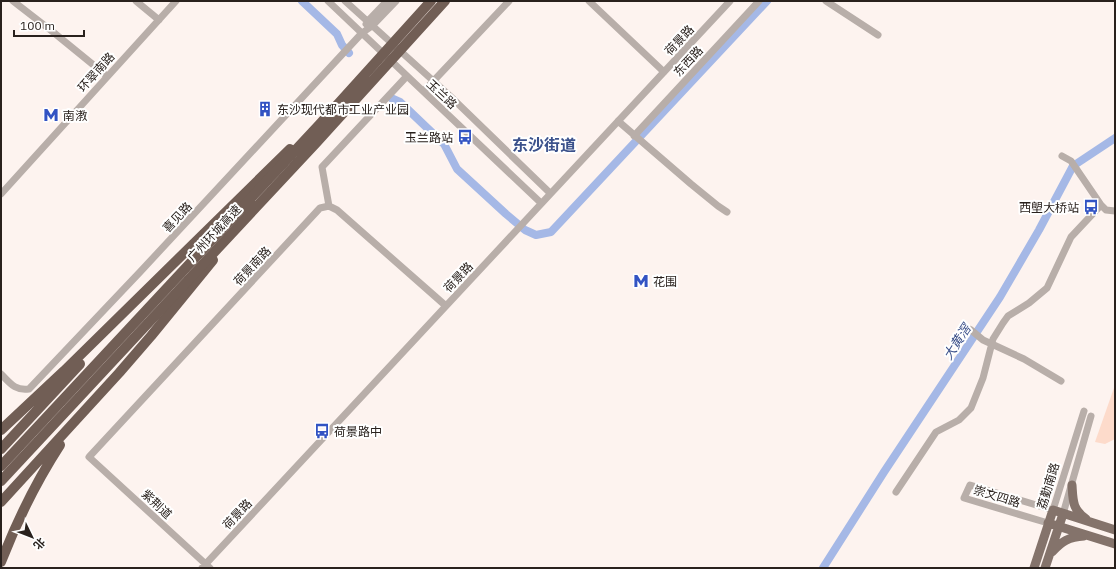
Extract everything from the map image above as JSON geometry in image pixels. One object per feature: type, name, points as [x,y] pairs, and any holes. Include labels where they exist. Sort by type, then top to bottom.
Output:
[{"type":"highway","name":"广州环城高速","points":[[1,466],[340,102],[431,1]]},
{"type":"highway","name":"广州环城高速","points":[[1,481],[316,143],[445,1]]},
{"type":"highway","points":[[1,430],[64,371],[340,102]]},
{"type":"highway","points":[[1,502],[151,336],[248,218],[316,143]]},
{"type":"highway","points":[[1,449],[177,260]]},
{"type":"highway","points":[[1,562],[21,514],[40,477],[67,434],[91,404]]},
{"type":"main road","points":[[1072,484],[1075,508],[1078,514],[1092,523]]},
{"type":"main road","name":"崇文四路","points":[[1053,510],[1110,529]]},
{"type":"main road","name":"荔勤南路","points":[[1034,568],[1053,510]]},
{"type":"main road","name":"荔勤南路","points":[[1045,568],[1063,514]]},
{"type":"main road","name":"崇文四路","points":[[1048,523],[1115,544]]},
{"type":"main road","points":[[1102,540],[1102,531],[1110,529]]},
{"type":"main road","points":[[1049,557],[1060,544],[1066,540],[1074,537],[1088,536]]},
{"type":"street","points":[[13,1],[107,76]]},
{"type":"street","points":[[136,1],[159,20]]},
{"type":"street","name":"环翠南路","points":[[3,189],[176,1]]},
{"type":"street","name":"玉兰路","points":[[328,1],[541,202]]},
{"type":"street","name":"玉兰路","points":[[345,1],[433,81],[550,193]]},
{"type":"street","points":[[370,24],[387,1]]},
{"type":"street","points":[[370,24],[396,1]]},
{"type":"street","points":[[424,91],[509,1]]},
{"type":"street","points":[[589,1],[664,72]]},
{"type":"street","name":"荷景路","points":[[206,567],[541,202],[730,1]]},
{"type":"street","name":"东西路","points":[[634,136],[759,1]]},
{"type":"street","points":[[826,1],[878,35]]},
{"type":"street","name":"喜见路","points":[[1,374],[15,388],[22,390],[29,389],[140,272],[370,24]]},
{"type":"street","points":[[407,76],[322,167],[329,206],[337,210],[446,306]]},
{"type":"street","points":[[618,121],[642,144],[711,201],[727,212]]},
{"type":"street","points":[[1062,156],[1071,161],[1100,206],[1106,210],[1115,211]]},
{"type":"street","name":"荷景南路","points":[[89,457],[320,208],[329,206]]},
{"type":"street","points":[[896,492],[936,432],[959,420],[971,408],[983,378],[991,344],[1006,319],[1039,296],[1047,288],[1071,237],[1100,206]]},
{"type":"street","points":[[963,326],[991,344],[1024,359],[1061,381]]},
{"type":"street","name":"荔勤南路","points":[[1053,510],[1084,411]]},
{"type":"street","name":"荔勤南路","points":[[1063,514],[1092,416]]},
{"type":"street","name":"紫荆道","points":[[89,457],[206,567]]},
{"type":"street","name":"崇文四路","points":[[1048,523],[964,498],[970,485],[1053,510]]},
{"type":"shaded area","points":[[1115,385],[1115,439],[1105,444],[1095,442]]},
{"type":"waterway","points":[[302,1],[337,34],[342,45],[349,53]]},
{"type":"waterway","points":[[391,98],[400,102],[444,144],[457,169],[525,230],[536,235],[551,232],[767,1]]},
{"type":"waterway","name":"大黄滘","points":[[823,568],[884,472],[1000,297],[1039,230],[1073,166],[1115,138]]},
{"type":"place","name":"东沙现代都市工业产业园","points":[[265,109]]},
{"type":"place","name":"南漖","points":[[51,115]]},
{"type":"place","name":"玉兰路站","points":[[465,137]]},
{"type":"place","name":"西塱大桥站","points":[[1091,207]]},
{"type":"place","name":"花围","points":[[641,281]]},
{"type":"place","name":"荷景路中","points":[[322,431]]},
{"type":"district","name":"东沙街道","points":[[544,145]]}]
